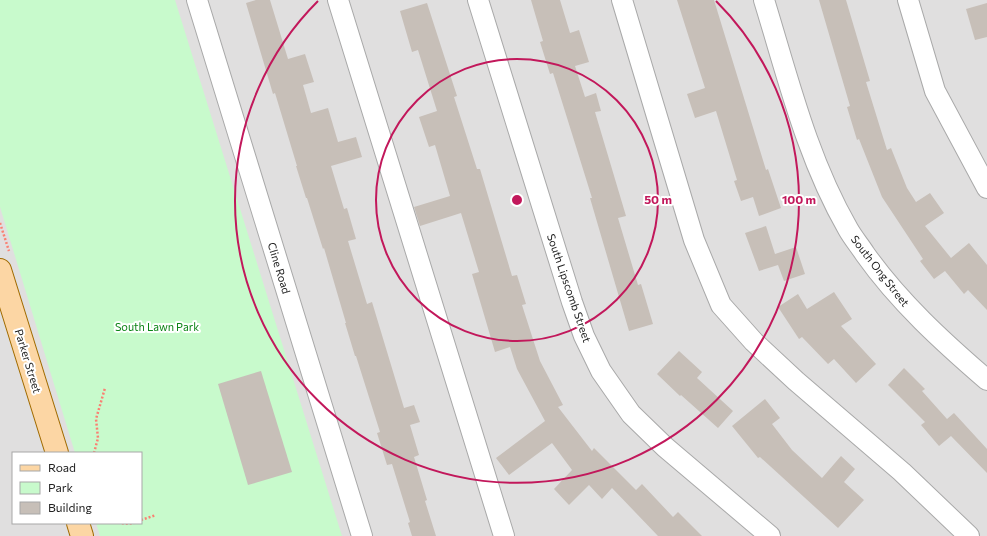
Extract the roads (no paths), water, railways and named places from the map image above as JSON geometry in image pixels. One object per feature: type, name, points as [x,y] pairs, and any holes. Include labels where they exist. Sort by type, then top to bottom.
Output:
[{"type":"main road","name":"Parker Street","points":[[0,270],[57,452]]},
{"type":"main road","points":[[78,524],[82,536]]},
{"type":"street","name":"Cline Road","points":[[197,0],[362,536]]},
{"type":"street","points":[[338,0],[504,536]]},
{"type":"street","name":"South Lipscomb Street","points":[[478,0],[572,302],[584,336],[601,371],[631,414],[654,436],[770,536]]},
{"type":"street","points":[[622,0],[694,240],[721,305],[754,342],[796,382],[902,472],[970,536]]},
{"type":"street","name":"South Ong Street","points":[[764,0],[812,154],[828,191],[849,231],[874,267],[910,310],[987,380]]},
{"type":"street","points":[[908,0],[935,91],[963,146],[987,188]]},
{"type":"park label","name":"South Lawn Park","points":[[157,327]]}]
